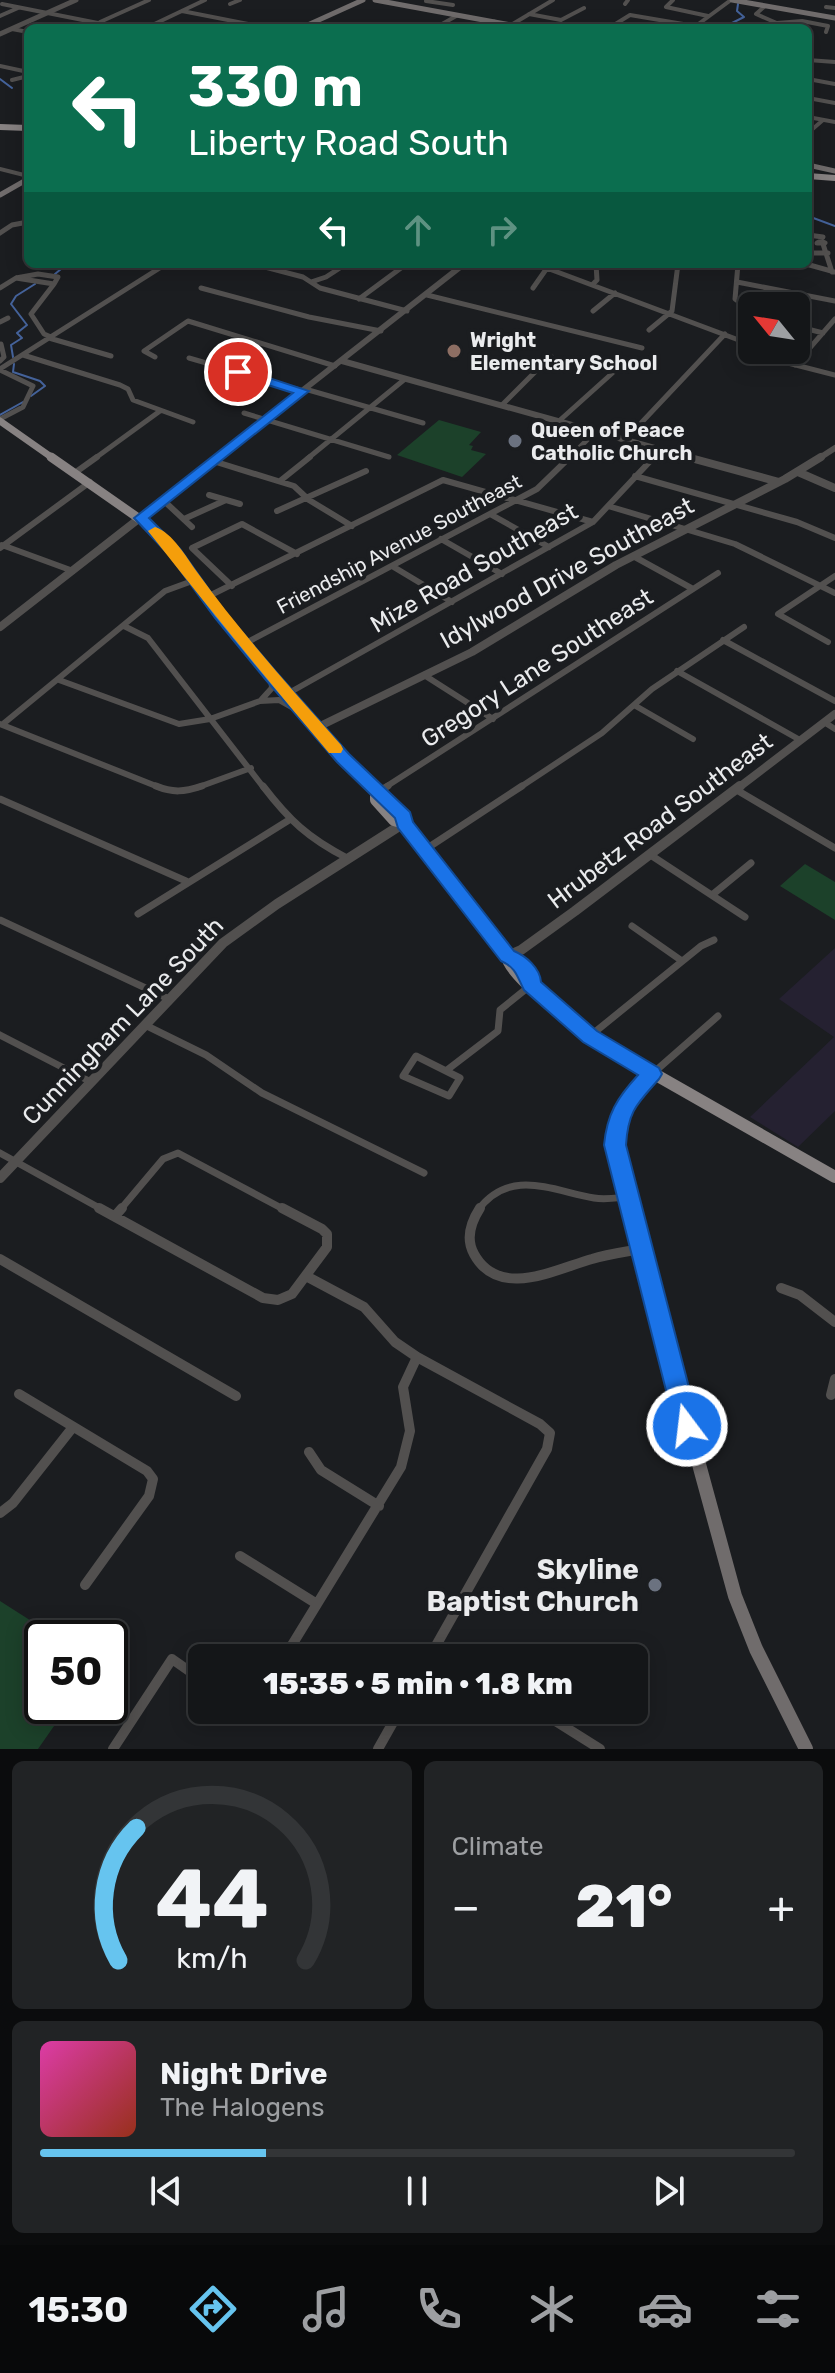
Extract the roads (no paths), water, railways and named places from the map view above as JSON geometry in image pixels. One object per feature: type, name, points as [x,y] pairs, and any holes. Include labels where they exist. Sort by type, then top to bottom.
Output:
[{"type":"main road","points":[[310,24],[363,0]]},
{"type":"main road","points":[[375,0],[505,24]]},
{"type":"main road","points":[[732,0],[835,18]]},
{"type":"main road","points":[[0,127],[24,128]]},
{"type":"main road","points":[[812,171],[834,172]]},
{"type":"main road","points":[[812,171],[834,172]]},
{"type":"main road","points":[[0,195],[24,182]]},
{"type":"main road","points":[[0,420],[141,518],[176,554],[271,677],[376,793],[376,800],[394,820],[404,823],[426,849],[507,956],[507,964],[522,982],[531,985],[590,1036],[835,1177]]},
{"type":"main road","points":[[652,1074],[626,1101],[617,1122],[615,1145],[626,1197],[735,1596],[756,1649],[806,1749]]},
{"type":"street","points":[[62,0],[74,1]]},
{"type":"street","points":[[98,23],[149,0]]},
{"type":"street","points":[[154,24],[205,0]]},
{"type":"street","points":[[230,4],[240,0]]},
{"type":"street","points":[[513,24],[553,0]]},
{"type":"street","points":[[673,0],[666,7],[708,16]]},
{"type":"street","points":[[698,24],[732,0]]},
{"type":"street","points":[[0,34],[74,1]]},
{"type":"street","points":[[415,8],[428,1],[453,5]]},
{"type":"street","points":[[2,4],[103,24]]},
{"type":"street","points":[[765,6],[756,14],[777,23],[795,20],[828,26],[826,32]]},
{"type":"street","points":[[0,16],[20,7]]},
{"type":"street","points":[[826,7],[835,8]]},
{"type":"street","points":[[529,14],[561,20],[584,8]]},
{"type":"street","points":[[182,11],[249,24]]},
{"type":"street","points":[[442,24],[458,15]]},
{"type":"street","points":[[615,24],[630,15],[679,24]]},
{"type":"street","points":[[654,24],[660,20]]},
{"type":"street","points":[[490,24],[494,22]]},
{"type":"street","points":[[12,29],[24,31]]},
{"type":"street","points":[[812,60],[835,62]]},
{"type":"street","points":[[0,66],[24,73]]},
{"type":"street","points":[[12,80],[16,82],[24,77]]},
{"type":"street","points":[[812,80],[835,84]]},
{"type":"street","points":[[812,99],[835,103]]},
{"type":"street","points":[[812,118],[835,122]]},
{"type":"street","points":[[812,130],[823,120]]},
{"type":"street","points":[[0,169],[24,179]]},
{"type":"street","points":[[0,233],[12,225],[24,223]]},
{"type":"street","points":[[812,236],[822,239],[834,272]]},
{"type":"street","points":[[812,253],[828,253]]},
{"type":"street","points":[[812,266],[834,272]]},
{"type":"street","points":[[0,420],[32,398],[31,383],[19,381],[0,370],[84,312],[159,268]]},
{"type":"street","points":[[268,268],[303,277],[320,288],[407,311]]},
{"type":"street","points":[[311,282],[340,268]]},
{"type":"street","points":[[359,299],[401,268]]},
{"type":"street","points":[[0,627],[459,268]]},
{"type":"street","points":[[533,288],[547,268],[738,339]]},
{"type":"street","points":[[593,284],[597,280],[596,268]]},
{"type":"street","points":[[649,330],[672,306],[677,268]]},
{"type":"street","points":[[738,268],[735,299],[738,301]]},
{"type":"street","points":[[2,285],[23,275],[50,274],[58,277],[31,314],[44,334],[111,356]]},
{"type":"street","points":[[16,278],[55,284]]},
{"type":"street","points":[[737,282],[835,301]]},
{"type":"street","points":[[201,288],[309,317],[382,331]]},
{"type":"street","points":[[593,311],[615,293]]},
{"type":"street","points":[[427,295],[642,348]]},
{"type":"street","points":[[657,308],[672,306]]},
{"type":"street","points":[[0,322],[8,318]]},
{"type":"street","points":[[835,319],[795,365],[828,374],[829,379],[835,378]]},
{"type":"street","points":[[155,357],[144,351],[188,321],[779,482]]},
{"type":"street","points":[[810,330],[823,333]]},
{"type":"street","points":[[626,439],[725,334]]},
{"type":"street","points":[[0,361],[4,358],[1,344]]},
{"type":"street","points":[[23,355],[120,385],[128,389],[131,399],[193,422]]},
{"type":"street","points":[[502,405],[551,356]]},
{"type":"street","points":[[189,358],[423,423]]},
{"type":"street","points":[[559,421],[618,368]]},
{"type":"street","points":[[280,481],[405,379]]},
{"type":"street","points":[[76,472],[160,411]]},
{"type":"street","points":[[244,413],[389,457]]},
{"type":"street","name":"Friendship Avenue Southeast","points":[[244,644],[518,500],[550,478],[596,431]]},
{"type":"street","name":"Idylwood Drive Southeast","points":[[316,728],[472,652],[633,556],[798,472],[835,448]]},
{"type":"street","name":"Mize Road Southeast","points":[[287,694],[593,522],[661,449]]},
{"type":"street","points":[[213,461],[294,486],[305,497],[352,526]]},
{"type":"street","points":[[277,511],[366,471]]},
{"type":"street","points":[[798,472],[835,488]]},
{"type":"street","points":[[635,476],[797,522],[835,538]]},
{"type":"street","points":[[207,597],[447,480],[593,522]]},
{"type":"street","points":[[1,546],[90,482]]},
{"type":"street","points":[[209,495],[240,504]]},
{"type":"street","points":[[163,500],[192,527]]},
{"type":"street","points":[[184,519],[226,500]]},
{"type":"street","points":[[608,506],[735,544],[835,593]]},
{"type":"street","points":[[490,514],[549,547]]},
{"type":"street","points":[[176,554],[242,524],[297,554]]},
{"type":"street","points":[[441,539],[502,574]]},
{"type":"street","points":[[1,546],[73,571]]},
{"type":"street","points":[[192,548],[232,586]]},
{"type":"street","points":[[633,556],[693,589]]},
{"type":"street","points":[[392,566],[452,602]]},
{"type":"street","name":"Gregory Lane Southeast","points":[[376,793],[718,573]]},
{"type":"street","points":[[828,642],[778,614],[835,576]]},
{"type":"street","points":[[1,724],[168,589],[195,580]]},
{"type":"street","points":[[124,626],[148,638],[289,820],[314,841],[347,858]]},
{"type":"street","points":[[426,849],[602,733],[677,671],[744,627]]},
{"type":"street","points":[[723,640],[835,701]]},
{"type":"street","points":[[677,671],[800,740]]},
{"type":"street","points":[[424,675],[493,719]]},
{"type":"street","points":[[260,701],[272,688],[271,677]]},
{"type":"street","points":[[59,680],[173,723],[210,719],[260,701],[279,700],[304,714]]},
{"type":"street","points":[[634,705],[693,739]]},
{"type":"street","name":"Hrubetz Road Southeast","points":[[507,956],[521,950],[835,714]]},
{"type":"street","points":[[824,722],[835,729]]},
{"type":"street","points":[[1,724],[171,792],[185,792],[251,768]]},
{"type":"street","points":[[735,789],[835,848]]},
{"type":"street","points":[[0,799],[186,881]]},
{"type":"street","points":[[138,914],[186,881],[289,820]]},
{"type":"street","name":"Cunningham Lane South","points":[[0,1178],[234,934],[404,823]]},
{"type":"street","points":[[649,854],[745,917]]},
{"type":"street","points":[[712,895],[751,863]]},
{"type":"street","points":[[0,920],[169,999]]},
{"type":"street","points":[[632,926],[682,961]]},
{"type":"street","points":[[590,1036],[701,946],[714,940]]},
{"type":"street","points":[[447,1070],[498,1031],[500,1010],[531,985]]},
{"type":"street","points":[[652,1074],[718,1016]]},
{"type":"street","points":[[145,1025],[206,1055],[262,1093],[424,1173]]},
{"type":"street","points":[[0,1035],[91,1082]]},
{"type":"street","points":[[416,1056],[447,1070],[460,1078],[449,1096],[403,1076],[416,1056]]},
{"type":"street","points":[[0,1153],[263,1298],[285,1299],[327,1247],[327,1234],[322,1229],[178,1153],[163,1159],[115,1216]]},
{"type":"street","points":[[626,1197],[592,1197],[555,1185],[534,1183],[511,1186],[487,1201],[475,1215],[468,1240],[469,1250],[483,1268],[518,1279],[641,1249]]},
{"type":"street","points":[[0,1259],[236,1396]]},
{"type":"street","points":[[306,1276],[364,1307],[395,1342],[417,1357],[540,1424],[550,1433],[547,1449],[438,1644]]},
{"type":"street","points":[[781,1288],[800,1295],[835,1322]]},
{"type":"street","points":[[293,1644],[401,1467],[408,1445],[409,1419],[403,1387],[417,1357]]},
{"type":"street","points":[[831,1395],[835,1379]]},
{"type":"street","points":[[19,1394],[147,1471],[153,1479],[149,1496],[85,1585]]},
{"type":"street","points":[[0,1513],[13,1503],[73,1427]]},
{"type":"street","points":[[309,1452],[321,1470],[379,1506]]},
{"type":"street","points":[[240,1556],[317,1604]]},
{"type":"street","points":[[113,1749],[172,1659],[188,1670]]},
{"type":"street","points":[[378,1749],[392,1724]]},
{"type":"street","points":[[560,1724],[600,1749]]},
{"type":"waterway","points":[[730,24],[744,17],[737,11],[738,4]]},
{"type":"waterway","points":[[0,79],[12,88]]},
{"type":"waterway","points":[[812,217],[835,226]]},
{"type":"waterway","points":[[55,274],[62,268]]},
{"type":"waterway","points":[[13,357],[11,345],[22,338],[17,333],[27,325],[11,304],[16,296],[35,284]]},
{"type":"waterway","points":[[14,364],[13,372],[40,381],[45,386],[31,396]]},
{"type":"waterway","points":[[0,415],[23,402]]},
{"type":"place","name":"Wright Elementary School","points":[[454,351]]},
{"type":"place","name":"Queen of Peace Catholic Church","points":[[515,441]]},
{"type":"place","name":"Skyline Baptist Church","points":[[655,1585]]}]
